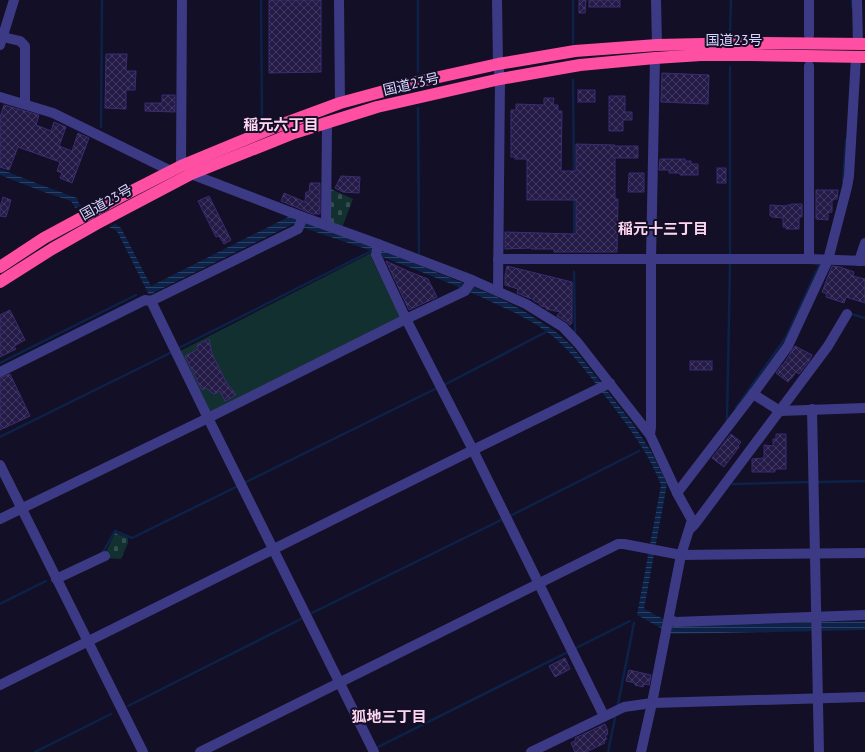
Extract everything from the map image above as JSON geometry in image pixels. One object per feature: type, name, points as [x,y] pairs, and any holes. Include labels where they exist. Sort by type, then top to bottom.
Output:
[{"type":"highway","name":"国道23号","points":[[0,267],[44,238],[120,197],[181,171],[275,127],[340,103],[421,81],[498,64],[575,51],[658,45],[748,43],[861,44]]},
{"type":"highway","name":"国道23号","points":[[0,282],[181,171],[377,107],[500,79],[580,65],[701,55],[861,57]]},
{"type":"street","points":[[14,0],[2,41],[20,41],[24,46],[25,104]]},
{"type":"street","points":[[181,171],[182,0]]},
{"type":"street","points":[[339,0],[340,103]]},
{"type":"street","points":[[497,0],[498,64],[500,79],[498,291]]},
{"type":"street","points":[[656,0],[658,45]]},
{"type":"street","points":[[809,0],[809,35]]},
{"type":"street","points":[[857,0],[861,44]]},
{"type":"street","points":[[677,493],[788,346],[828,260],[849,176],[861,57]]},
{"type":"street","points":[[650,435],[651,259],[655,58]]},
{"type":"street","points":[[809,66],[809,259]]},
{"type":"street","points":[[0,97],[53,113],[181,171],[378,244],[498,291],[526,304],[563,328],[578,343],[650,435],[677,493],[692,520],[681,555],[641,752]]},
{"type":"street","points":[[326,225],[327,123]]},
{"type":"street","points":[[0,372],[145,300],[151,301],[298,229],[303,217]]},
{"type":"street","points":[[498,259],[809,259],[862,261],[865,243]]},
{"type":"street","points":[[378,244],[376,255],[406,319],[473,450],[604,716]]},
{"type":"street","points":[[0,519],[208,418],[406,319],[466,291],[472,280]]},
{"type":"street","points":[[151,301],[374,752]]},
{"type":"street","points":[[688,530],[695,524],[828,346],[847,314]]},
{"type":"street","points":[[0,685],[610,383]]},
{"type":"street","points":[[753,394],[780,411],[865,408]]},
{"type":"street","points":[[812,409],[819,752]]},
{"type":"street","points":[[0,465],[143,752]]},
{"type":"street","points":[[200,752],[618,544],[681,555],[865,553]]},
{"type":"street","points":[[56,579],[105,556]]},
{"type":"street","points":[[669,619],[675,622],[865,615]]},
{"type":"street","points":[[531,752],[624,707],[652,703],[865,697]]},
{"type":"green space","points":[[331,189],[353,199],[342,228],[330,223]]},
{"type":"green space","points":[[371,253],[371,257],[400,316],[399,320],[212,412],[209,411],[180,351]]},
{"type":"green space","points":[[115,533],[128,538],[128,543],[121,559],[107,558],[106,552]]},
{"type":"water","points":[[0,169],[77,198],[79,204],[82,206],[75,208],[71,201],[0,175]]},
{"type":"water","points":[[290,216],[381,250],[495,296],[524,311],[556,332],[572,346],[633,424],[652,453],[667,484],[644,609],[675,625],[865,621],[865,630],[674,634],[637,615],[661,485],[657,474],[640,444],[619,414],[572,355],[543,329],[506,308],[469,291],[380,256],[369,250],[293,224],[149,295],[117,231],[109,227],[115,224],[121,228],[151,286]]},
{"type":"building","points":[[269,0],[321,0],[321,72],[269,73]]},
{"type":"building","points":[[579,0],[586,0],[585,13],[579,13]]},
{"type":"building","points":[[589,0],[620,0],[620,7],[589,7]]},
{"type":"building","points":[[106,54],[127,54],[126,71],[136,71],[135,90],[126,90],[126,109],[105,108]]},
{"type":"building","points":[[662,73],[709,75],[708,104],[661,102]]},
{"type":"building","points":[[578,90],[595,90],[595,102],[578,102]]},
{"type":"building","points":[[162,95],[175,95],[175,112],[145,111],[145,103],[162,103]]},
{"type":"building","points":[[609,96],[625,96],[625,112],[632,112],[632,120],[623,120],[623,131],[609,131]]},
{"type":"building","points":[[544,98],[554,98],[553,105],[558,105],[558,111],[562,111],[561,171],[576,171],[576,144],[638,146],[638,158],[615,158],[615,199],[618,199],[617,252],[554,252],[554,249],[531,248],[505,249],[505,232],[576,234],[576,200],[527,200],[527,159],[515,159],[515,157],[511,157],[511,110],[516,110],[516,104],[544,105]]},
{"type":"building","points":[[4,105],[39,115],[36,125],[51,131],[54,122],[66,127],[59,146],[72,151],[78,133],[89,138],[72,183],[60,178],[62,173],[57,171],[60,162],[18,147],[9,170],[0,167],[0,117]]},
{"type":"building","points":[[660,159],[685,159],[685,161],[691,161],[691,164],[698,164],[698,175],[680,175],[680,173],[669,173],[669,170],[659,170]]},
{"type":"building","points":[[717,168],[726,168],[726,183],[717,183]]},
{"type":"building","points":[[629,173],[644,173],[644,192],[628,192]]},
{"type":"building","points":[[341,176],[360,177],[359,193],[343,192],[335,188]]},
{"type":"building","points":[[310,183],[320,183],[320,214],[313,214],[281,201],[284,193],[305,202],[306,192],[309,192]]},
{"type":"building","points":[[816,190],[838,190],[837,199],[832,200],[832,212],[828,213],[828,220],[816,219]]},
{"type":"building","points":[[209,196],[231,240],[224,244],[219,236],[216,237],[198,201]]},
{"type":"building","points":[[3,197],[11,200],[6,217],[0,216],[0,207]]},
{"type":"building","points":[[791,204],[802,204],[802,217],[799,217],[799,229],[786,229],[786,227],[783,227],[783,218],[770,216],[770,205],[787,206]]},
{"type":"building","points":[[386,261],[428,279],[437,297],[409,310]]},
{"type":"building","points":[[507,266],[572,282],[572,323],[570,325],[557,316],[560,312],[546,309],[546,307],[541,306],[534,300],[517,293],[518,289],[505,285]]},
{"type":"building","points":[[832,266],[854,272],[853,276],[865,279],[865,303],[846,297],[844,303],[826,297],[827,294],[822,292]]},
{"type":"building","points":[[10,310],[25,340],[14,346],[16,349],[0,357],[0,315]]},
{"type":"building","points":[[209,339],[212,354],[227,384],[236,394],[225,401],[220,391],[214,394],[206,388],[202,390],[185,356],[198,349],[197,345]]},
{"type":"building","points":[[795,346],[812,355],[799,374],[796,372],[788,382],[776,373]]},
{"type":"building","points":[[690,361],[712,361],[712,370],[690,370]]},
{"type":"building","points":[[10,374],[30,416],[0,430],[0,378]]},
{"type":"building","points":[[731,434],[741,442],[724,467],[712,458]]},
{"type":"building","points":[[776,434],[786,434],[786,469],[775,469],[775,472],[752,472],[752,459],[764,458],[764,445],[773,446],[773,439],[776,439]]},
{"type":"building","points":[[565,658],[570,669],[555,677],[549,666]]},
{"type":"building","points":[[629,670],[651,675],[649,685],[644,684],[643,687],[626,681]]},
{"type":"building","points":[[605,724],[608,734],[605,736],[607,739],[604,741],[605,743],[586,752],[575,752],[571,743],[576,740],[575,738]]},
{"type":"waterway","points":[[101,127],[102,0]]},
{"type":"waterway","points":[[261,0],[262,118]]},
{"type":"waterway","points":[[418,0],[418,72]]},
{"type":"waterway","points":[[573,0],[573,43]]},
{"type":"waterway","points":[[730,31],[731,0]]},
{"type":"waterway","points":[[852,0],[852,7]]},
{"type":"waterway","points":[[730,67],[730,255]]},
{"type":"waterway","points":[[573,80],[574,174]]},
{"type":"waterway","points":[[418,108],[419,253]]},
{"type":"waterway","points":[[843,181],[846,140]]},
{"type":"waterway","points":[[574,197],[574,236]]},
{"type":"waterway","points":[[179,348],[371,251]]},
{"type":"waterway","points":[[727,420],[730,265]]},
{"type":"waterway","points":[[736,408],[786,337],[819,266]]},
{"type":"waterway","points":[[574,272],[575,332]]},
{"type":"waterway","points":[[0,363],[136,295]]},
{"type":"waterway","points":[[851,314],[865,318]]},
{"type":"waterway","points":[[446,384],[546,332]]},
{"type":"waterway","points":[[0,437],[170,353]]},
{"type":"waterway","points":[[246,482],[435,389]]},
{"type":"waterway","points":[[512,515],[639,451]]},
{"type":"waterway","points":[[818,482],[865,481]]},
{"type":"waterway","points":[[733,484],[808,482]]},
{"type":"waterway","points":[[101,553],[115,531],[132,538],[236,487]]},
{"type":"waterway","points":[[312,613],[501,520]]},
{"type":"waterway","points":[[0,604],[46,581]]},
{"type":"waterway","points":[[128,706],[301,619]]},
{"type":"waterway","points":[[576,648],[630,621]]},
{"type":"waterway","points":[[618,704],[634,623]]},
{"type":"waterway","points":[[378,747],[566,653]]},
{"type":"waterway","points":[[35,752],[111,714]]},
{"type":"waterway","points":[[608,752],[615,718]]},
{"type":"district","name":"稲元六丁目","points":[[281,124]]},
{"type":"district","name":"稲元十三丁目","points":[[663,228]]},
{"type":"district","name":"狐地三丁目","points":[[389,716]]}]
